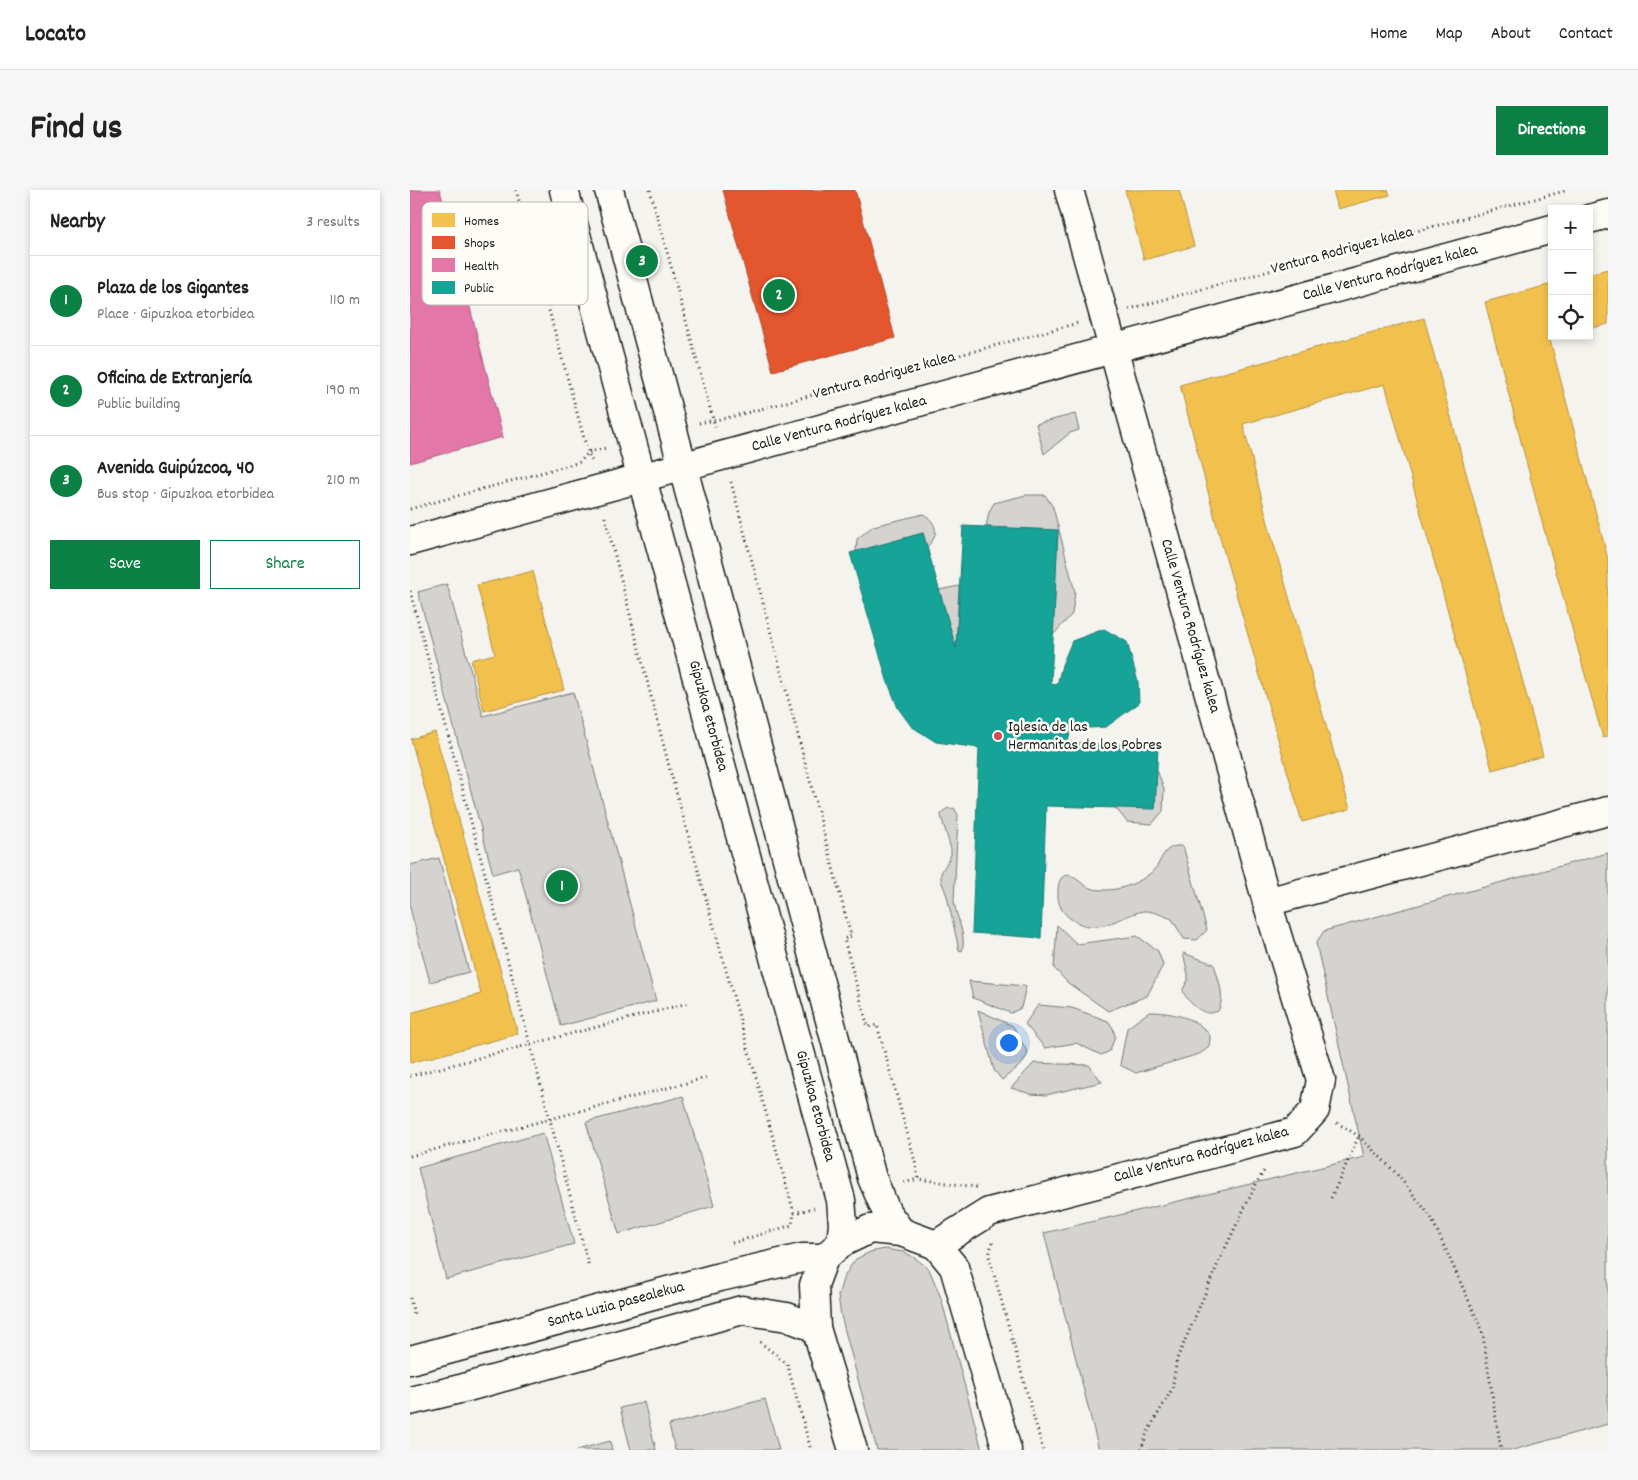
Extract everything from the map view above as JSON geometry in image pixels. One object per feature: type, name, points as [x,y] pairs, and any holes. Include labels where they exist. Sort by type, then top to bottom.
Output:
[{"type":"street","points":[[609,190],[872,1178],[887,1213],[902,1232]]},
{"type":"street","name":"Calle Ventura Rodríguez kalea","points":[[936,1245],[989,1212],[1295,1132],[1315,1110],[1320,1080],[1267,902],[1069,190]]},
{"type":"street","points":[[1593,218],[1608,214]]},
{"type":"street","name":"Calle Ventura Rodríguez kalea","points":[[642,479],[681,466],[1548,230]]},
{"type":"street","name":"Gipuzkoa etorbidea","points":[[588,279],[841,1200],[843,1224],[814,1286],[816,1328],[853,1450]]},
{"type":"street","points":[[410,541],[597,489],[642,479]]},
{"type":"street","points":[[1267,902],[1608,811]]},
{"type":"street","points":[[832,1251],[870,1229],[902,1232],[936,1245],[954,1267],[1007,1450]]},
{"type":"street","name":"Santa Luzia pasealekua","points":[[410,1360],[720,1277],[832,1251]]},
{"type":"street","points":[[410,1401],[464,1388],[742,1310],[787,1316],[816,1328]]},
{"type":"path","points":[[650,190],[718,436]]},
{"type":"path","name":"Ventura Rodriguez kalea","points":[[1124,310],[1568,190]]},
{"type":"path","points":[[547,305],[593,468]]},
{"type":"path","name":"Ventura Rodriguez kalea","points":[[696,424],[741,415],[1084,322]]},
{"type":"path","points":[[410,509],[580,462],[590,452],[615,446]]},
{"type":"path","points":[[730,478],[851,936],[844,939],[868,1027],[877,1025],[916,1165],[918,1179],[983,1187]]},
{"type":"path","points":[[604,516],[670,770],[794,1213],[792,1225],[726,1245],[728,1252]]},
{"type":"path","points":[[410,591],[588,1267]]},
{"type":"path","points":[[410,1076],[688,1003]]},
{"type":"path","points":[[410,1156],[709,1077]]},
{"type":"path","points":[[1315,1110],[1359,1136],[1396,1173],[1431,1217],[1482,1330],[1501,1450]]},
{"type":"path","points":[[1331,1198],[1359,1136]]},
{"type":"path","points":[[1142,1450],[1147,1433],[1172,1389],[1177,1359],[1220,1259],[1264,1171]]},
{"type":"path","points":[[794,1213],[817,1206]]},
{"type":"path","points":[[993,1239],[989,1256],[1042,1450]]},
{"type":"path","points":[[410,1298],[414,1314]]},
{"type":"path","points":[[754,1338],[788,1364],[811,1450]]},
{"type":"shaded area","points":[[1075,414],[1079,430],[1070,433],[1044,454],[1036,424]]},
{"type":"shaded area","points":[[1026,495],[1045,495],[1053,507],[1075,592],[1072,614],[1053,635],[1058,531],[986,527],[989,512],[994,503]]},
{"type":"shaded area","points":[[924,514],[932,522],[935,529],[934,538],[927,547],[923,533],[856,552],[857,539],[873,526]]},
{"type":"shaded area","points":[[447,584],[483,716],[573,692],[656,1001],[561,1026],[518,867],[493,874],[418,592]]},
{"type":"shaded area","points":[[959,586],[956,648],[939,590]]},
{"type":"shaded area","points":[[1157,770],[1164,789],[1163,811],[1152,824],[1127,822],[1115,807],[1155,808]]},
{"type":"shaded area","points":[[954,808],[958,815],[954,901],[963,939],[962,951],[959,950],[947,896],[941,880],[941,873],[951,855],[951,849],[941,816],[942,812],[946,809]]},
{"type":"shaded area","points":[[1176,846],[1183,846],[1207,930],[1197,940],[1184,939],[1172,919],[1150,911],[1143,911],[1099,926],[1090,926],[1071,919],[1062,910],[1059,904],[1058,889],[1060,880],[1064,876],[1070,876],[1093,889],[1122,888],[1150,874],[1157,867],[1165,853]]},
{"type":"shaded area","points":[[1608,853],[1608,1424],[1513,1450],[1099,1450],[1044,1233],[1364,1157],[1316,943],[1324,931]]},
{"type":"shaded area","points":[[439,858],[469,972],[430,982],[410,908],[410,865]]},
{"type":"shaded area","points":[[1057,925],[1077,944],[1137,936],[1158,951],[1163,965],[1147,996],[1108,1011],[1068,983],[1054,968]]},
{"type":"shaded area","points":[[1183,953],[1214,964],[1221,994],[1218,1011],[1209,1013],[1201,1011],[1186,997],[1183,989],[1188,980],[1188,974]]},
{"type":"shaded area","points":[[969,981],[1026,986],[1021,1008],[1011,1013],[973,998]]},
{"type":"shaded area","points":[[1038,1005],[1072,1008],[1108,1021],[1113,1028],[1115,1036],[1110,1051],[1101,1055],[1076,1043],[1045,1048],[1025,1024]]},
{"type":"shaded area","points":[[978,1010],[1013,1026],[1028,1053],[1023,1063],[1002,1080],[994,1070]]},
{"type":"shaded area","points":[[1149,1012],[1183,1017],[1198,1024],[1210,1036],[1208,1047],[1199,1054],[1136,1073],[1120,1065],[1127,1028]]},
{"type":"shaded area","points":[[1034,1063],[1089,1065],[1102,1082],[1046,1095],[1031,1094],[1011,1088]]},
{"type":"shaded area","points":[[683,1096],[714,1206],[619,1234],[586,1122]]},
{"type":"shaded area","points":[[543,1133],[574,1244],[446,1279],[418,1168]]},
{"type":"shaded area","points":[[885,1249],[904,1252],[929,1269],[941,1298],[982,1450],[877,1450],[841,1316],[838,1296],[843,1279],[856,1259],[870,1252]]},
{"type":"shaded area","points":[[765,1399],[779,1450],[675,1450],[669,1425]]},
{"type":"shaded area","points":[[644,1402],[656,1450],[631,1450],[620,1408]]},
{"type":"shaded area","points":[[610,1441],[612,1450],[577,1450]]},
{"type":"building: Homes","points":[[1125,190],[1179,190],[1194,246],[1144,260]]},
{"type":"building: Homes","points":[[1333,190],[1388,190],[1390,195],[1338,209]]},
{"type":"building: Homes","points":[[1608,269],[1608,324],[1593,328],[1593,295],[1593,273]]},
{"type":"building: Homes","points":[[1548,285],[1548,340],[1550,340],[1608,559],[1608,736],[1603,738],[1540,515],[1485,302]]},
{"type":"building: Homes","points":[[1424,318],[1543,756],[1492,770],[1385,384],[1243,424],[1270,531],[1350,809],[1302,822],[1222,545],[1180,385]]},
{"type":"building: Homes","points":[[533,571],[564,690],[484,711],[471,660],[495,654],[477,585]]},
{"type":"building: Homes","points":[[435,732],[518,1034],[410,1063],[410,1013],[481,994],[411,739]]},
{"type":"building: Shops","points":[[723,190],[855,190],[895,338],[773,371]]},
{"type":"building: Health","points":[[410,190],[440,190],[443,202],[422,202],[422,305],[469,305],[503,437],[410,463]]},
{"type":"building: Public","name":"Iglesia de las Hermanitas de los Pobres","points":[[963,526],[1058,530],[1051,684],[1057,685],[1062,665],[1072,641],[1104,629],[1127,642],[1138,682],[1139,703],[1106,727],[1071,729],[1068,742],[1158,747],[1155,809],[1046,806],[1041,938],[972,933],[979,748],[936,742],[911,726],[898,708],[887,680],[850,553],[923,533],[956,648]]},
{"type":"place","name":"Avenida Guipúzcoa, 40","points":[[642,261]]},
{"type":"place","name":"Oficina de Extranjería","points":[[779,295]]},
{"type":"place","name":"Iglesia de las Hermanitas de los Pobres","points":[[998,736]]},
{"type":"place","name":"Plaza de los Gigantes","points":[[562,886]]}]
